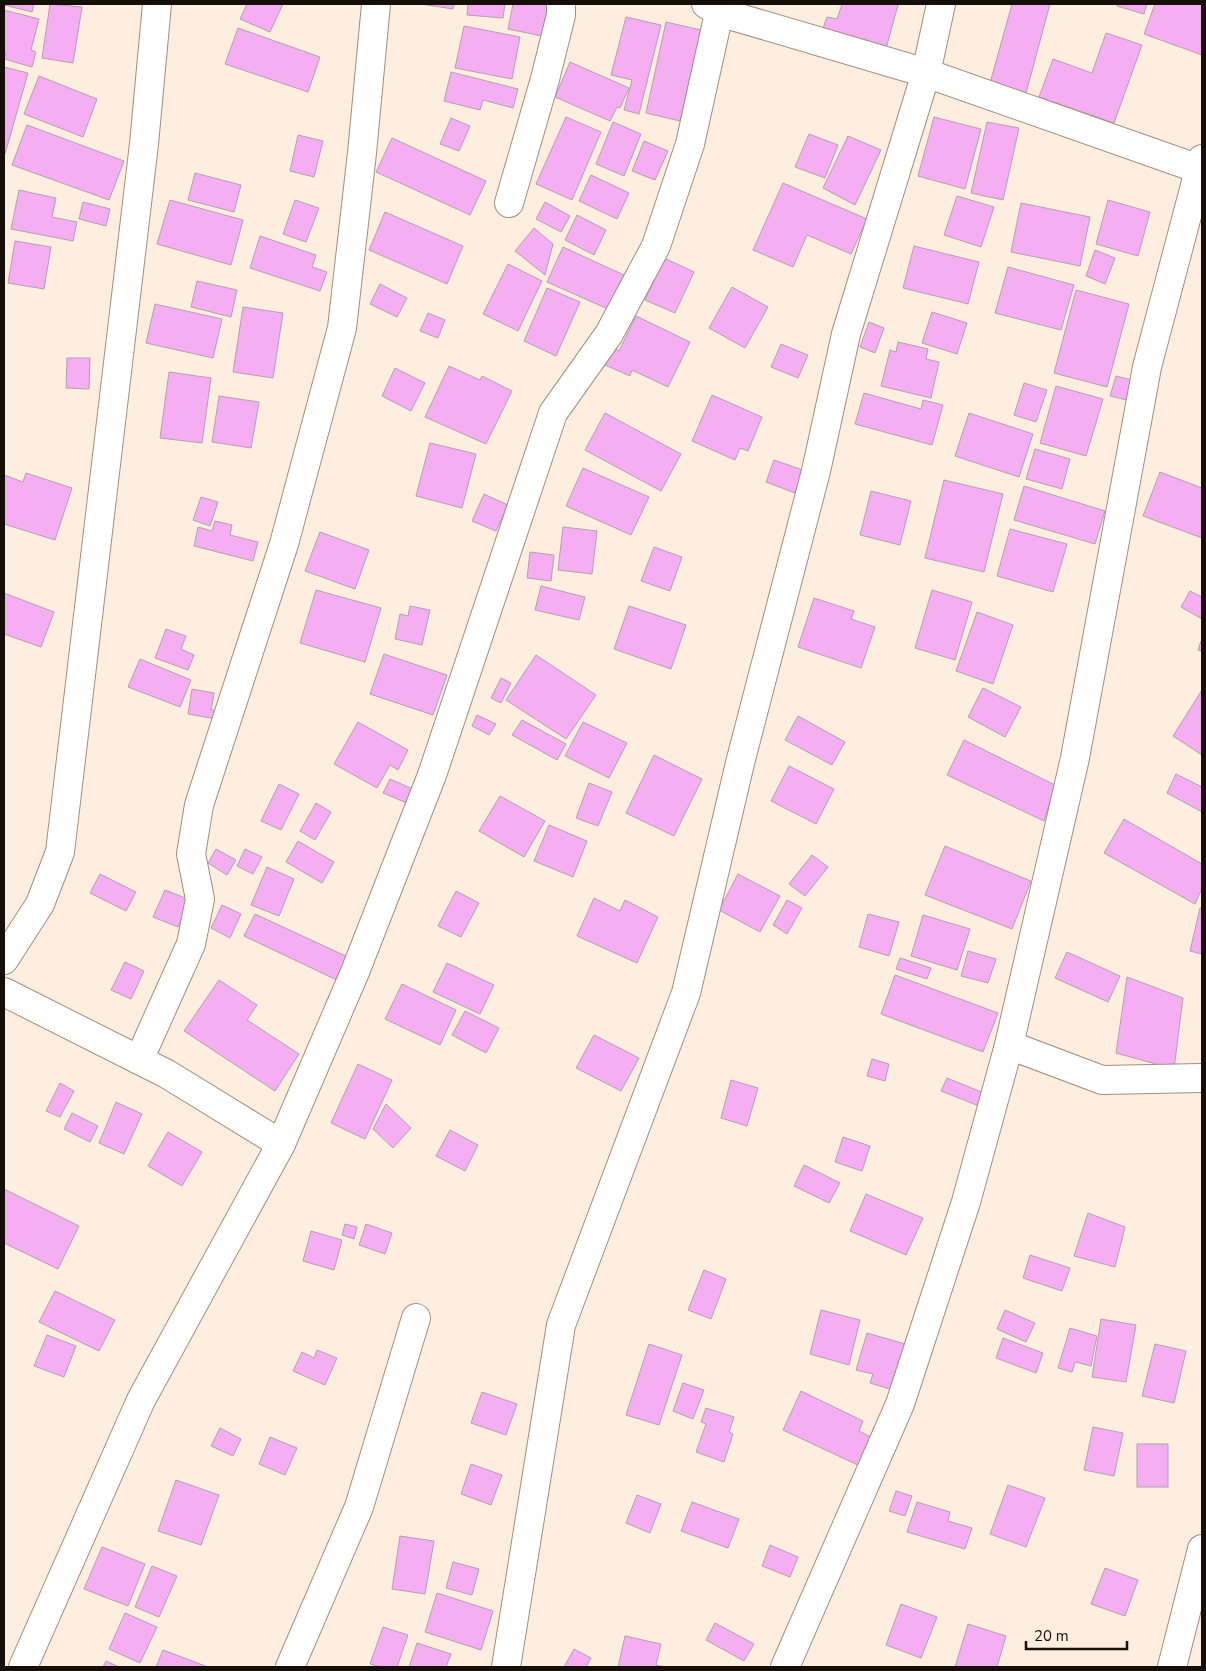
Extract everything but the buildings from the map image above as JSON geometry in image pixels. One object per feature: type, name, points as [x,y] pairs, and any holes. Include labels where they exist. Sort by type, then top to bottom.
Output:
[{"type":"street","points":[[4,960],[40,904],[60,852],[144,144],[156,4]]},
{"type":"street","points":[[139,1060],[191,944],[200,899],[191,854],[199,805],[284,544],[342,328],[362,153],[376,4]]},
{"type":"street","points":[[508,203],[545,79],[561,4]]},
{"type":"street","points":[[506,1667],[560,1325],[686,993],[740,763],[816,471],[846,334],[926,74],[942,4]]},
{"type":"street","points":[[23,1667],[141,1400],[282,1144],[355,972],[432,775],[553,413],[609,334],[656,246],[690,144],[716,7],[1201,164],[1147,367],[1075,758],[1009,1045],[966,1202],[900,1404],[785,1667]]},
{"type":"street","points":[[6,999],[167,1074],[282,1144]]},
{"type":"street","points":[[1009,1045],[1102,1080],[1202,1078]]},
{"type":"street","points":[[290,1667],[359,1507],[416,1318]]},
{"type":"street","points":[[1172,1667],[1202,1549]]}]
